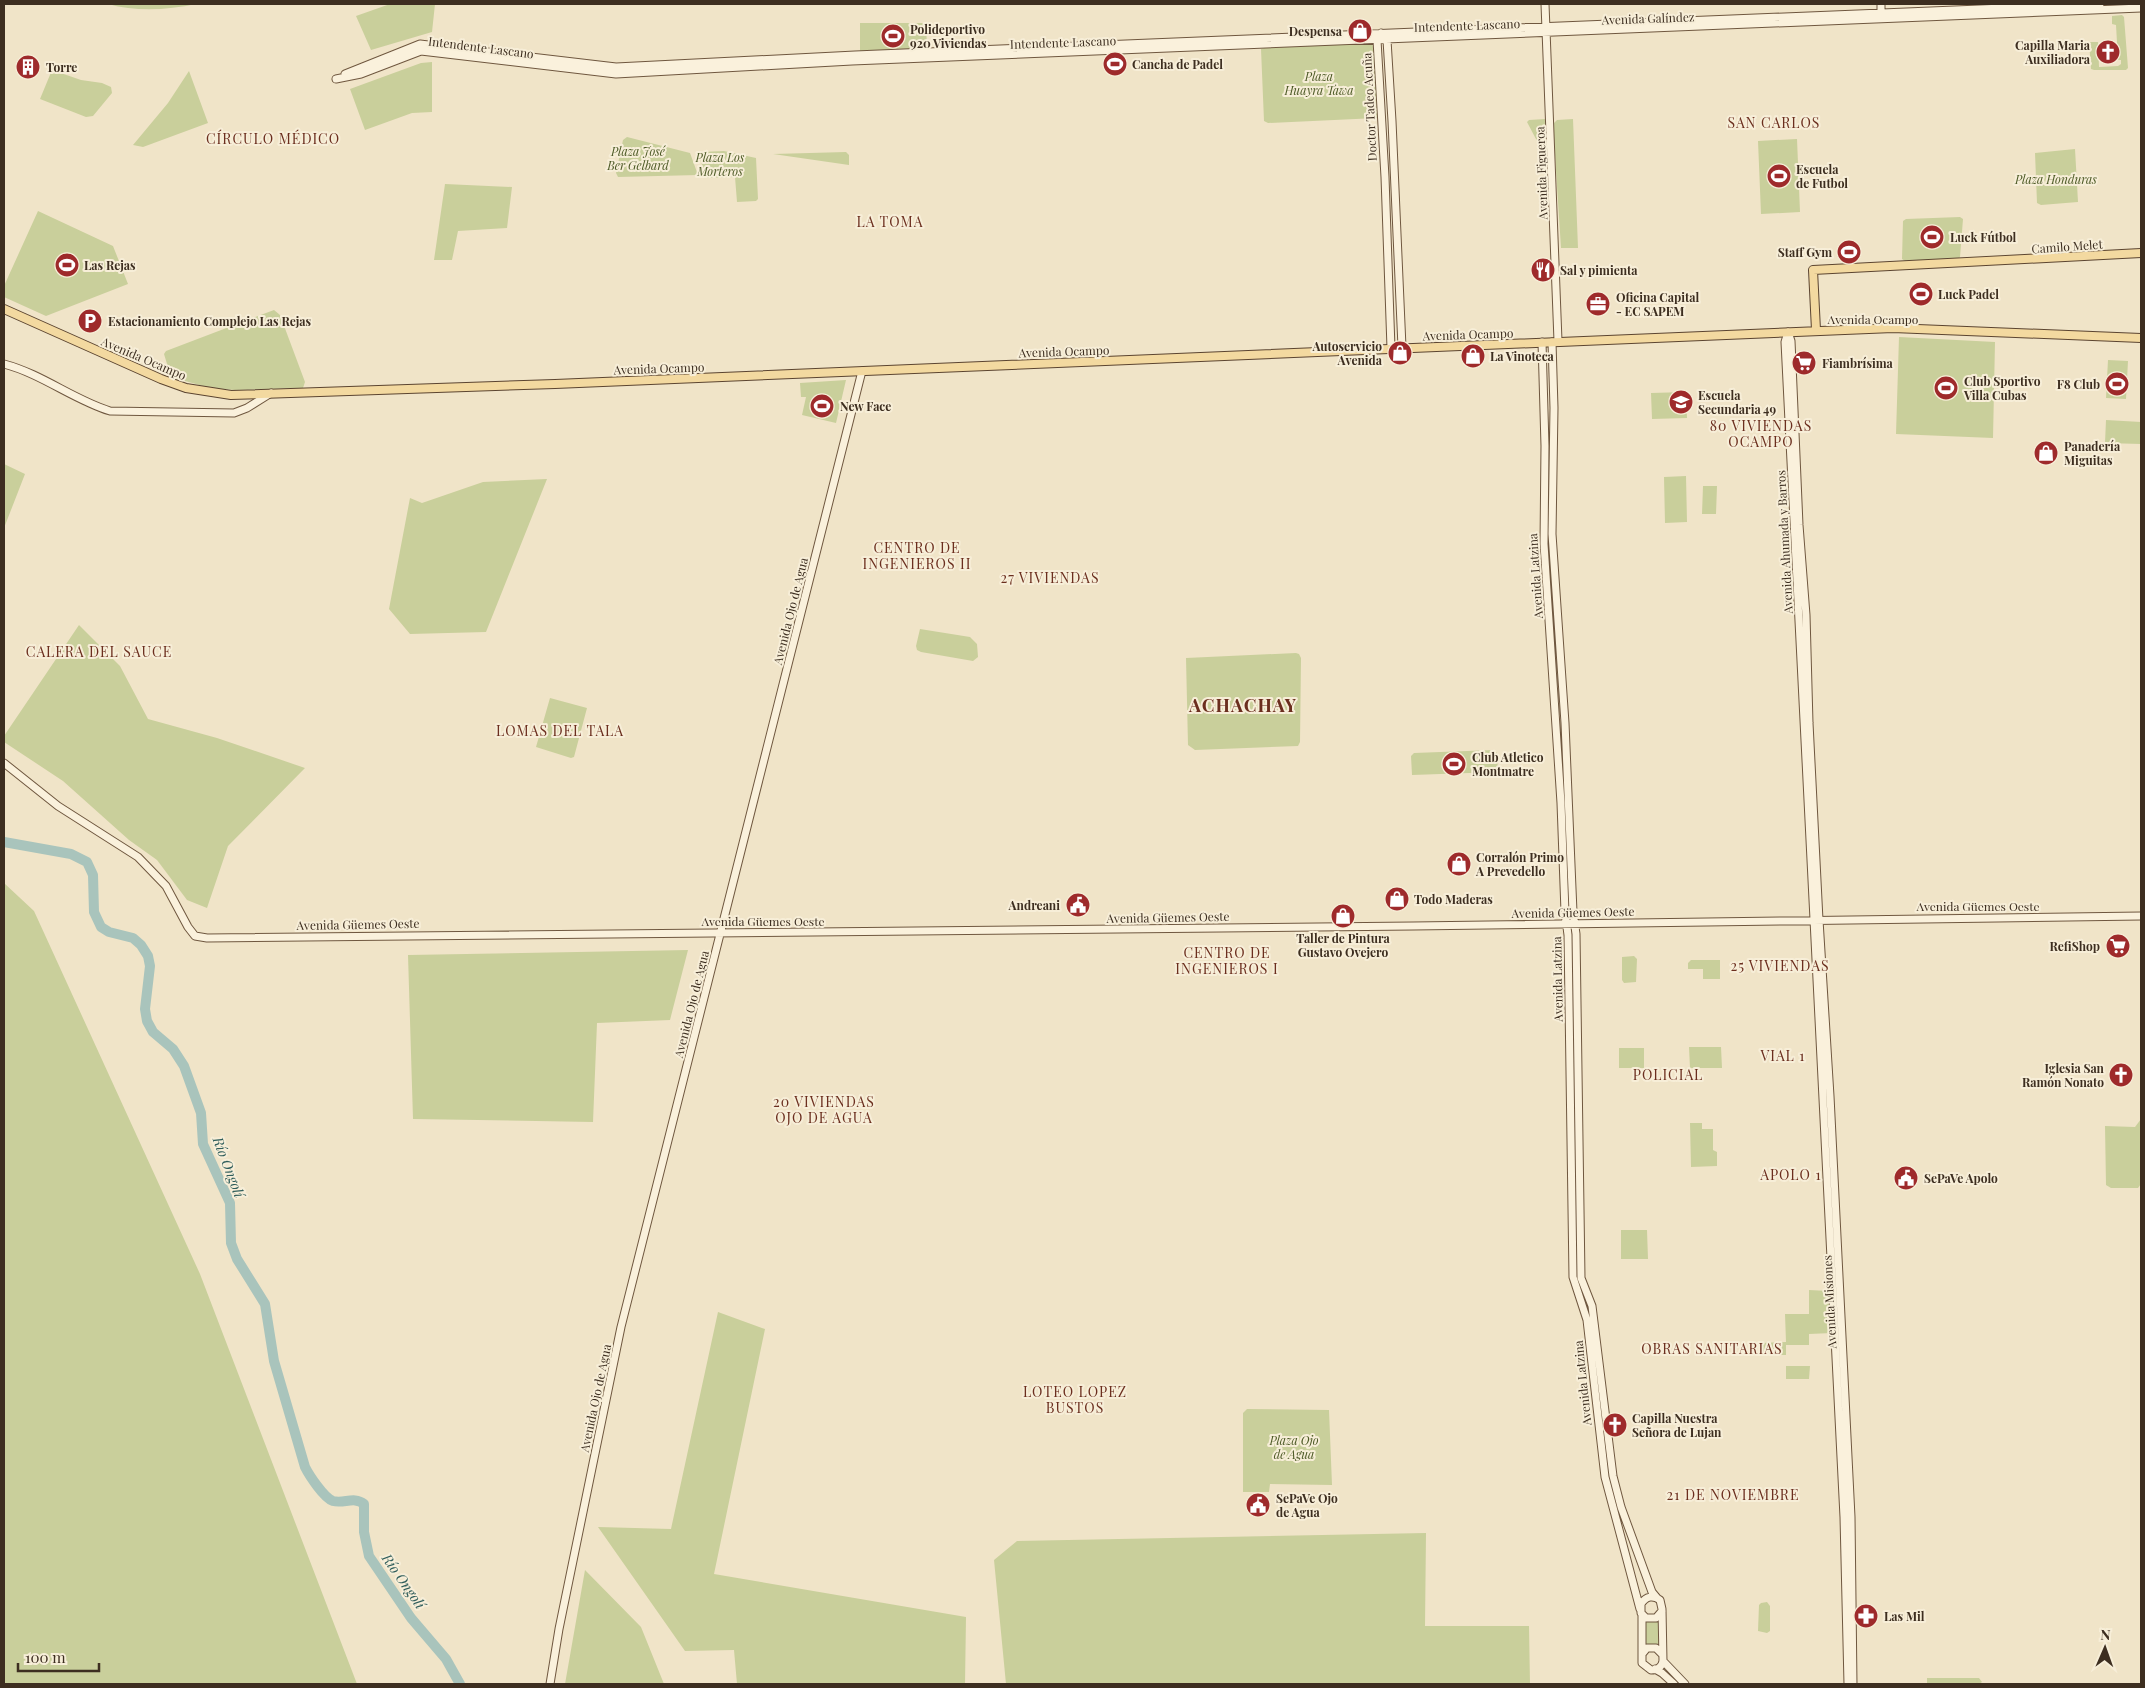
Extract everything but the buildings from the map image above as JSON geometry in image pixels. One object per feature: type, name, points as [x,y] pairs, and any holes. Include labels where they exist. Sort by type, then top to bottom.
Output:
[{"type":"main road","name":"Avenida Figueroa","points":[[1545,4],[1555,341]]},
{"type":"main road","points":[[1881,4],[1885,15]]},
{"type":"main road","points":[[1885,15],[1886,4]]},
{"type":"main road","name":"Avenida Galíndez","points":[[1545,30],[2100,4]]},
{"type":"main road","name":"Avenida Galíndez","points":[[1885,15],[2141,8]]},
{"type":"main road","name":"Intendente Lascano","points":[[1545,30],[1387,40],[852,61],[616,74],[426,51],[361,74],[336,79],[420,44],[616,67],[855,54],[1381,33],[1545,30]]},
{"type":"main road","name":"Doctor Tadeo Acuña","points":[[1391,348],[1385,177],[1377,40],[1381,33],[1387,40],[1402,347]]},
{"type":"main road","name":"Camilo Melet","points":[[1816,330],[1813,270],[2141,253]]},
{"type":"main road","name":"Avenida Ocampo","points":[[4,309],[186,388],[209,393],[245,395],[556,384],[1816,330],[1893,328],[2141,338]]},
{"type":"main road","name":"Avenida Ahumada y Barros","points":[[1788,332],[1791,341],[1799,525],[1806,615],[1816,920]]},
{"type":"main road","name":"Avenida Latzina","points":[[1555,341],[1552,534],[1565,723],[1575,923],[1581,1278],[1592,1306],[1613,1476],[1625,1519],[1652,1592],[1657,1598]]},
{"type":"main road","name":"Avenida Latzina","points":[[1542,342],[1545,437],[1544,544],[1566,924],[1571,1084],[1573,1277],[1586,1320],[1604,1469],[1641,1612],[1642,1656]]},
{"type":"main road","points":[[4,364],[53,383],[97,407],[110,411],[234,413],[247,408],[271,393]]},
{"type":"main road","name":"Avenida Ojo de Agua","points":[[550,1684],[621,1327],[862,371]]},
{"type":"main road","points":[[245,395],[249,398],[247,408]]},
{"type":"main road","name":"Avenida Güemes Oeste","points":[[4,763],[58,806],[138,857],[166,886],[188,928],[195,936],[207,938],[2141,916]]},
{"type":"main road","name":"Avenida Misiones","points":[[1816,920],[1844,1507],[1848,1684]]},
{"type":"main road","name":"Avenida Misiones","points":[[1816,920],[1830,1096],[1851,1517],[1853,1684]]},
{"type":"main road","points":[[1655,1669],[1662,1666],[1663,1658],[1662,1611],[1661,1602],[1657,1598],[1646,1598],[1642,1602],[1641,1612],[1654,1619],[1659,1617],[1662,1611]]},
{"type":"main road","points":[[1674,1684],[1662,1672],[1646,1667],[1642,1663],[1644,1651],[1651,1647],[1658,1649],[1663,1658],[1685,1684]]},
{"type":"green space","points":[[108,4],[196,4],[152,9],[119,7]]},
{"type":"green space","points":[[390,4],[435,4],[432,32],[371,50],[356,16]]},
{"type":"green space","points":[[2122,15],[2124,17],[2128,68],[2126,70],[2091,69],[2089,42],[2098,42],[2099,67],[2118,66],[2121,64],[2121,60],[2118,60],[2116,25],[2112,24],[2112,16]]},
{"type":"green space","name":"Polideportivo 920 Viviendas","points":[[860,23],[926,23],[927,48],[860,52]]},
{"type":"green space","name":"Plaza Huayra Tawa","points":[[1372,44],[1374,49],[1377,118],[1268,123],[1264,121],[1261,49]]},
{"type":"green space","points":[[432,62],[432,112],[412,113],[365,130],[350,89],[421,63]]},
{"type":"green space","points":[[52,70],[81,80],[102,83],[111,87],[112,93],[93,116],[86,117],[40,99]]},
{"type":"green space","points":[[189,71],[208,123],[143,147],[133,145],[168,103]]},
{"type":"green space","points":[[1545,119],[1547,160],[1527,122],[1529,120]]},
{"type":"green space","points":[[1573,119],[1578,248],[1561,248],[1553,124],[1557,120]]},
{"type":"green space","name":"Plaza José Ber Gelbard","points":[[627,137],[690,153],[698,175],[618,177],[616,173],[623,140]]},
{"type":"green space","name":"Escuela de Futbol","points":[[1797,139],[1800,212],[1761,214],[1758,141]]},
{"type":"green space","name":"Plaza Honduras","points":[[2075,149],[2078,202],[2041,205],[2037,203],[2035,153]]},
{"type":"green space","name":"Plaza Los Morteros","points":[[724,151],[756,158],[758,199],[756,201],[737,202],[735,177],[707,178],[698,154],[700,152]]},
{"type":"green space","points":[[846,152],[849,155],[849,165],[773,154]]},
{"type":"green space","points":[[445,184],[512,187],[507,228],[458,231],[452,260],[434,260]]},
{"type":"green space","name":"Las Rejas","points":[[38,211],[113,246],[128,284],[46,316],[4,297],[4,286]]},
{"type":"green space","name":"Luck Fútbol","points":[[1960,217],[1963,219],[1960,257],[1958,259],[1905,261],[1902,259],[1903,221],[1906,219]]},
{"type":"green space","points":[[274,310],[280,315],[305,382],[303,388],[235,390],[210,388],[171,377],[164,354],[166,351]]},
{"type":"green space","name":"Club Sportivo Villa Cubas","points":[[1899,337],[1995,342],[1993,438],[1896,434]]},
{"type":"green space","points":[[2108,360],[2128,361],[2126,399],[2106,398]]},
{"type":"green space","name":"New Face","points":[[846,380],[836,423],[802,415],[806,397],[801,397],[800,383]]},
{"type":"green space","points":[[1686,392],[1687,418],[1652,419],[1651,393]]},
{"type":"green space","points":[[2106,420],[2141,422],[2141,444],[2105,443]]},
{"type":"green space","points":[[4,464],[25,474],[4,528]]},
{"type":"green space","points":[[1686,476],[1687,522],[1665,523],[1664,477]]},
{"type":"green space","points":[[547,479],[486,632],[410,634],[389,609],[410,498],[422,503],[483,482]]},
{"type":"green space","points":[[1703,486],[1717,486],[1716,514],[1702,514]]},
{"type":"green space","points":[[79,625],[120,666],[148,719],[217,738],[305,768],[228,846],[207,908],[187,900],[157,860],[129,840],[63,781],[4,742],[4,736]]},
{"type":"green space","points":[[920,629],[970,637],[977,644],[978,657],[973,661],[921,652],[917,650],[916,646]]},
{"type":"green space","points":[[1296,653],[1301,658],[1300,742],[1298,746],[1195,750],[1188,745],[1186,658]]},
{"type":"green space","points":[[550,698],[587,708],[574,757],[571,758],[536,747]]},
{"type":"green space","name":"Club Atletico Montmatre","points":[[1494,750],[1497,753],[1498,772],[1412,775],[1411,756],[1414,753]]},
{"type":"green space","points":[[4,883],[34,911],[200,1274],[357,1684],[4,1684]]},
{"type":"green space","points":[[688,950],[670,1020],[597,1023],[593,1122],[413,1119],[408,955]]},
{"type":"green space","points":[[1634,956],[1637,959],[1636,982],[1624,983],[1622,980],[1622,957]]},
{"type":"green space","points":[[1691,960],[1720,960],[1720,979],[1703,979],[1703,969],[1688,969],[1688,963]]},
{"type":"green space","points":[[1689,1047],[1721,1047],[1722,1068],[1690,1068]]},
{"type":"green space","points":[[1619,1048],[1644,1048],[1644,1068],[1619,1068]]},
{"type":"green space","points":[[2141,1119],[2141,1184],[2138,1188],[2111,1188],[2106,1185],[2105,1126],[2135,1127]]},
{"type":"green space","points":[[1690,1123],[1702,1123],[1702,1129],[1713,1129],[1713,1150],[1717,1152],[1717,1166],[1691,1167]]},
{"type":"green space","points":[[1621,1230],[1647,1230],[1648,1259],[1621,1259]]},
{"type":"green space","points":[[1809,1290],[1828,1291],[1832,1333],[1809,1334],[1809,1345],[1786,1345],[1786,1355],[1760,1355],[1760,1343],[1786,1342],[1785,1314],[1809,1314]]},
{"type":"green space","points":[[718,1312],[765,1329],[714,1574],[966,1617],[965,1684],[737,1684],[734,1650],[685,1651],[598,1527],[671,1529]]},
{"type":"green space","points":[[1786,1366],[1810,1366],[1809,1379],[1786,1379]]},
{"type":"green space","name":"Plaza Ojo de Agua","points":[[1247,1409],[1329,1410],[1332,1485],[1270,1484],[1269,1492],[1243,1492],[1243,1413]]},
{"type":"green space","points":[[1426,1533],[1425,1626],[1529,1626],[1530,1684],[1006,1684],[994,1560],[1017,1541]]},
{"type":"green space","points":[[585,1570],[641,1627],[664,1684],[565,1684]]},
{"type":"green space","points":[[1767,1602],[1770,1606],[1770,1631],[1767,1633],[1758,1631],[1759,1605]]},
{"type":"green space","points":[[1660,1618],[1660,1646],[1652,1644],[1644,1647],[1644,1619]]},
{"type":"green space","points":[[1927,1678],[1979,1678],[1982,1682],[1979,1684],[1927,1684]]},
{"type":"waterway","name":"Río Ongolí","points":[[4,842],[71,854],[87,862],[93,875],[94,912],[101,927],[109,932],[133,938],[141,945],[148,956],[150,966],[145,1009],[147,1021],[153,1032],[173,1049],[184,1066],[201,1113],[203,1144],[230,1203],[231,1243],[237,1259],[265,1304],[274,1361],[305,1467],[317,1486],[329,1499],[337,1502],[353,1500],[364,1504],[364,1532],[369,1556],[411,1618],[446,1659],[460,1684]]},
{"type":"place","name":"Despensa","points":[[1360,31]]},
{"type":"place","name":"Polideportivo 920 Viviendas","points":[[893,36]]},
{"type":"place","name":"Capilla Maria Auxiliadora","points":[[2108,52]]},
{"type":"place","name":"Cancha de Padel","points":[[1115,64]]},
{"type":"place","name":"Torre","points":[[28,67]]},
{"type":"place","name":"Escuela de Futbol","points":[[1779,176]]},
{"type":"place","name":"Luck Fútbol","points":[[1932,237]]},
{"type":"place","name":"Staff Gym","points":[[1849,252]]},
{"type":"place","name":"Las Rejas","points":[[67,265]]},
{"type":"place","name":"Sal y pimienta","points":[[1543,270]]},
{"type":"place","name":"Luck Padel","points":[[1921,294]]},
{"type":"place","name":"Oficina Capital - EC SAPEM","points":[[1598,304]]},
{"type":"place","name":"Estacionamiento Complejo Las Rejas","points":[[90,321]]},
{"type":"place","name":"Autoservicio Avenida","points":[[1400,353]]},
{"type":"place","name":"La Vinoteca","points":[[1473,356]]},
{"type":"place","name":"Fiambrísima","points":[[1804,363]]},
{"type":"place","name":"F8 Club","points":[[2117,384]]},
{"type":"place","name":"Club Sportivo Villa Cubas","points":[[1946,388]]},
{"type":"place","name":"Escuela Secundaria 49","points":[[1681,402]]},
{"type":"place","name":"New Face","points":[[822,406]]},
{"type":"place","name":"Panadería Miguitas","points":[[2046,453]]},
{"type":"place","name":"Club Atletico Montmatre","points":[[1454,764]]},
{"type":"place","name":"Corralón Primo A Prevedello","points":[[1459,864]]},
{"type":"place","name":"Todo Maderas","points":[[1397,899]]},
{"type":"place","name":"Andreani","points":[[1078,905]]},
{"type":"place","name":"Taller de Pintura Gustavo Ovejero","points":[[1343,916]]},
{"type":"place","name":"RefiShop","points":[[2118,946]]},
{"type":"place","name":"Iglesia San Ramón Nonato","points":[[2121,1075]]},
{"type":"place","name":"SePaVe Apolo","points":[[1906,1178]]},
{"type":"place","name":"Capilla Nuestra Señora de Lujan","points":[[1615,1425]]},
{"type":"place","name":"SePaVe Ojo de Agua","points":[[1258,1505]]},
{"type":"place","name":"Las Mil","points":[[1866,1616]]},
{"type":"district","name":"SAN CARLOS","points":[[1774,122]]},
{"type":"district","name":"CÍRCULO MÉDICO","points":[[273,138]]},
{"type":"district","name":"LA TOMA","points":[[890,221]]},
{"type":"district","name":"80 VIVIENDAS OCAMPO","points":[[1761,434]]},
{"type":"district","name":"CENTRO DE INGENIEROS II","points":[[917,556]]},
{"type":"district","name":"27 VIVIENDAS","points":[[1050,577]]},
{"type":"district","name":"CALERA DEL SAUCE","points":[[99,651]]},
{"type":"district","name":"ACHACHAY","points":[[1243,705]]},
{"type":"district","name":"LOMAS DEL TALA","points":[[560,730]]},
{"type":"district","name":"CENTRO DE INGENIEROS I","points":[[1227,960]]},
{"type":"district","name":"25 VIVIENDAS","points":[[1780,965]]},
{"type":"district","name":"VIAL 1","points":[[1783,1055]]},
{"type":"district","name":"POLICIAL","points":[[1668,1074]]},
{"type":"district","name":"20 VIVIENDAS OJO DE AGUA","points":[[824,1110]]},
{"type":"district","name":"APOLO 1","points":[[1791,1174]]},
{"type":"district","name":"OBRAS SANITARIAS","points":[[1712,1348]]},
{"type":"district","name":"LOTEO LOPEZ BUSTOS","points":[[1075,1399]]},
{"type":"district","name":"21 DE NOVIEMBRE","points":[[1733,1494]]}]
